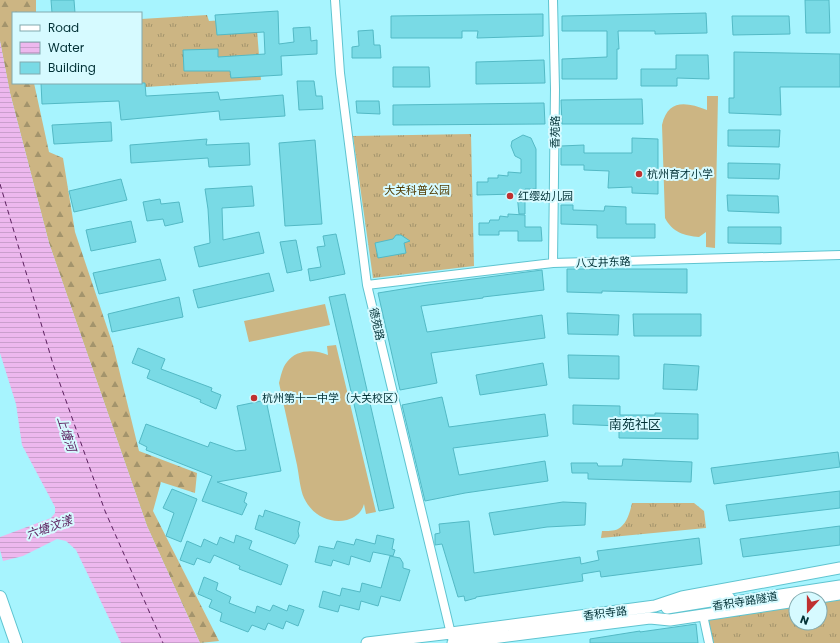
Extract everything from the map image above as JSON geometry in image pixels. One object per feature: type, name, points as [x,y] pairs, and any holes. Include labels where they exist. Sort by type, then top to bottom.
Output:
[{"type":"main road","name":"香积寺路","points":[[452,638],[655,606],[682,597],[840,568]]},
{"type":"main road","name":"香积寺路隧道","points":[[655,606],[667,608],[840,580]]},
{"type":"main road","name":"香积寺路隧道","points":[[650,618],[669,612],[840,586]]},
{"type":"main road","points":[[828,596],[840,594]]},
{"type":"main road","points":[[0,597],[16,643]]},
{"type":"main road","name":"香积寺路","points":[[367,643],[452,638],[650,618],[670,620],[788,602]]},
{"type":"street","name":"德苑路","points":[[334,0],[342,88],[368,285],[452,638]]},
{"type":"street","name":"香苑路","points":[[553,0],[555,90],[553,263]]},
{"type":"street","name":"八丈井东路","points":[[368,285],[553,263],[840,255]]},
{"type":"street","points":[[703,615],[709,643]]},
{"type":"green space","points":[[0,0],[36,0],[36,12],[12,12],[12,84],[34,84],[49,152],[63,158],[75,232],[113,345],[139,451],[197,473],[195,493],[161,482],[153,511],[219,641],[200,643],[147,526],[49,243],[10,93],[0,41]]},
{"type":"green space","points":[[207,15],[209,21],[256,18],[261,80],[129,88],[142,84],[142,19]]},
{"type":"green space","points":[[707,96],[718,96],[715,248],[706,247],[706,232],[699,237],[689,236],[671,227],[665,218],[662,125],[669,111],[673,107],[679,105],[692,105],[707,110]]},
{"type":"green space","name":"大关科普公园","points":[[471,134],[474,266],[373,278],[353,136]]},
{"type":"green space","points":[[325,304],[330,325],[249,342],[244,321]]},
{"type":"green space","points":[[336,345],[376,512],[366,514],[364,504],[356,516],[340,521],[334,521],[322,517],[307,504],[304,498],[279,383],[285,364],[295,355],[300,352],[312,351],[328,355],[327,346]]},
{"type":"green space","points":[[632,503],[694,503],[704,511],[706,528],[601,538],[602,531],[616,530],[624,524]]},
{"type":"green space","points":[[840,584],[840,643],[707,643],[694,603]]},
{"type":"water","points":[[0,41],[10,93],[49,243],[147,526],[200,643],[121,643],[76,550],[66,541],[57,539],[23,556],[3,561],[0,550],[0,537],[51,518],[55,513],[55,507],[22,445],[16,404],[0,353]]},
{"type":"building","points":[[51,0],[74,0],[75,12],[52,12]]},
{"type":"building","points":[[805,0],[829,0],[830,33],[806,33]]},
{"type":"building","points":[[278,11],[279,44],[294,42],[293,28],[310,27],[311,41],[317,40],[317,54],[281,56],[282,75],[231,78],[230,71],[184,71],[183,50],[218,49],[218,57],[265,54],[264,32],[217,35],[215,15]]},
{"type":"building","points":[[706,13],[707,33],[655,34],[655,31],[618,31],[619,49],[617,49],[617,79],[562,79],[562,59],[607,57],[607,31],[562,31],[562,16]]},
{"type":"building","points":[[543,14],[543,36],[477,38],[478,31],[462,31],[462,38],[391,38],[391,16]]},
{"type":"building","points":[[732,16],[789,16],[790,34],[733,35]]},
{"type":"building","points":[[373,30],[374,45],[380,45],[381,58],[352,58],[352,47],[359,46],[358,31]]},
{"type":"building","points":[[734,52],[840,54],[840,87],[780,87],[781,115],[729,113],[729,98],[734,98]]},
{"type":"building","points":[[676,55],[708,55],[709,79],[677,78],[677,86],[641,86],[641,69],[676,69]]},
{"type":"building","points":[[544,60],[545,83],[476,84],[476,62]]},
{"type":"building","points":[[393,67],[429,67],[430,87],[393,87]]},
{"type":"building","points":[[297,81],[314,81],[316,96],[322,96],[323,109],[299,110]]},
{"type":"building","points":[[145,83],[146,96],[218,92],[220,100],[283,95],[285,116],[220,120],[219,111],[121,120],[119,101],[42,104],[41,84]]},
{"type":"building","points":[[642,99],[643,124],[562,124],[561,100]]},
{"type":"building","points":[[356,101],[379,101],[380,114],[357,113]]},
{"type":"building","points":[[544,103],[545,124],[393,125],[393,105]]},
{"type":"building","points":[[111,122],[112,141],[54,144],[52,125]]},
{"type":"building","points":[[728,130],[780,130],[779,147],[728,146]]},
{"type":"building","points":[[523,135],[531,138],[536,149],[536,189],[525,189],[525,214],[519,214],[517,194],[477,195],[477,182],[488,182],[488,178],[498,178],[498,175],[508,176],[508,172],[521,173],[521,159],[515,156],[511,146],[512,141]]},
{"type":"building","points":[[632,138],[658,139],[658,194],[632,193],[632,187],[608,188],[609,171],[584,170],[584,165],[561,165],[561,146],[584,145],[584,153],[632,153]]},
{"type":"building","points":[[207,139],[206,145],[249,143],[250,165],[209,167],[208,158],[131,163],[130,145]]},
{"type":"building","points":[[315,140],[322,224],[285,226],[279,143]]},
{"type":"building","points":[[728,163],[780,164],[779,179],[728,178]]},
{"type":"building","points":[[121,179],[127,200],[74,212],[69,191]]},
{"type":"building","points":[[252,186],[254,206],[222,208],[223,240],[259,232],[264,253],[199,267],[194,247],[210,243],[205,189]]},
{"type":"building","points":[[727,195],[778,196],[779,213],[728,211]]},
{"type":"building","points":[[160,199],[161,204],[179,202],[183,222],[165,226],[163,219],[147,221],[143,202]]},
{"type":"building","points":[[561,205],[573,205],[573,210],[604,211],[605,206],[626,207],[626,224],[655,224],[655,238],[597,238],[597,225],[561,224]]},
{"type":"building","points":[[508,214],[525,215],[525,227],[541,227],[542,241],[518,241],[518,231],[499,231],[499,235],[479,235],[479,223],[489,223],[490,220],[499,220],[500,216],[508,217]]},
{"type":"building","points":[[131,221],[136,242],[91,251],[86,230]]},
{"type":"building","points":[[728,227],[781,227],[781,244],[728,243]]},
{"type":"building","points":[[336,234],[345,274],[310,281],[308,269],[321,267],[317,247],[325,246],[323,236]]},
{"type":"building","points":[[396,235],[401,235],[410,241],[404,243],[406,253],[378,258],[375,243],[393,239]]},
{"type":"building","points":[[296,240],[302,270],[287,273],[280,242]]},
{"type":"building","points":[[160,259],[166,280],[99,294],[93,273]]},
{"type":"building","points":[[567,269],[687,269],[687,293],[602,291],[602,293],[567,292]]},
{"type":"building","points":[[542,270],[544,290],[421,306],[427,332],[542,315],[545,338],[431,353],[437,383],[400,390],[378,293]]},
{"type":"building","points":[[269,273],[274,291],[198,308],[193,290]]},
{"type":"building","points":[[345,294],[394,508],[379,511],[329,297]]},
{"type":"building","points":[[179,297],[183,317],[112,332],[108,314]]},
{"type":"building","points":[[567,313],[619,315],[618,335],[568,334]]},
{"type":"building","points":[[633,314],[701,314],[701,336],[634,336]]},
{"type":"building","points":[[138,348],[165,359],[161,369],[212,388],[211,391],[221,395],[216,409],[200,402],[201,400],[147,378],[150,370],[132,363]]},
{"type":"building","points":[[568,355],[619,356],[619,379],[569,378]]},
{"type":"building","points":[[543,363],[547,385],[480,395],[476,375]]},
{"type":"building","points":[[664,364],[699,366],[697,390],[663,389]]},
{"type":"building","points":[[442,397],[449,427],[545,414],[548,436],[453,448],[459,475],[545,461],[548,481],[465,493],[425,501],[402,405]]},
{"type":"building","points":[[266,400],[281,471],[217,482],[247,493],[244,502],[247,504],[242,515],[202,501],[212,476],[146,450],[147,447],[139,443],[146,424],[208,447],[210,442],[236,451],[246,450],[237,406]]},
{"type":"building","points":[[573,405],[620,406],[620,415],[655,415],[655,413],[698,414],[698,439],[619,438],[619,426],[573,424]]},
{"type":"building","points":[[838,452],[840,467],[714,484],[711,468]]},
{"type":"building","points":[[623,459],[692,462],[691,482],[588,479],[588,473],[572,473],[571,463],[597,463],[598,466],[622,466]]},
{"type":"building","points":[[172,489],[197,499],[181,542],[166,536],[174,513],[163,508]]},
{"type":"building","points":[[840,491],[840,508],[729,521],[726,505]]},
{"type":"building","points":[[563,502],[586,503],[585,525],[547,527],[494,535],[489,513]]},
{"type":"building","points":[[265,510],[300,522],[298,531],[299,536],[295,544],[255,529],[259,515],[263,517]]},
{"type":"building","points":[[469,521],[474,573],[580,557],[581,564],[599,560],[597,551],[699,538],[702,564],[601,577],[600,571],[582,574],[583,581],[476,597],[465,601],[464,596],[458,597],[442,544],[435,545],[435,534],[440,533],[439,524]]},
{"type":"building","points":[[840,526],[840,545],[743,557],[740,539]]},
{"type":"building","points":[[236,535],[252,541],[249,549],[288,565],[281,585],[239,569],[240,566],[214,555],[210,563],[197,558],[194,565],[180,560],[187,541],[201,547],[204,539],[217,545],[220,537],[234,543]]},
{"type":"building","points":[[377,535],[394,539],[392,549],[395,550],[393,556],[373,552],[370,562],[351,556],[349,565],[333,560],[331,566],[315,562],[319,546],[334,549],[337,541],[354,545],[356,539],[375,544]]},
{"type":"building","points":[[390,556],[400,558],[403,563],[403,568],[410,570],[400,601],[381,596],[378,606],[361,601],[359,610],[340,605],[338,612],[319,607],[323,591],[340,596],[342,588],[360,592],[362,583],[381,588]]},
{"type":"building","points":[[204,577],[218,583],[216,590],[231,597],[229,603],[255,613],[257,606],[270,611],[273,605],[287,611],[289,605],[304,610],[298,626],[286,621],[283,629],[268,623],[265,630],[252,625],[248,632],[220,621],[222,613],[209,607],[212,600],[198,594]]},
{"type":"building","points":[[696,624],[698,643],[590,643],[590,639]]},
{"type":"ferry route","points":[[0,184],[53,364],[105,511],[163,643]]},
{"type":"place","name":"杭州育才小学","points":[[639,174]]},
{"type":"place","name":"红缨幼儿园","points":[[510,196]]},
{"type":"place","name":"杭州第十一中学（大关校区）","points":[[254,398]]},
{"type":"district","name":"南苑社区","points":[[635,424]]},
{"type":"water label","name":"上塘河","points":[[67,434]]},
{"type":"water label","name":"六塘汶漾","points":[[49,527]]}]
